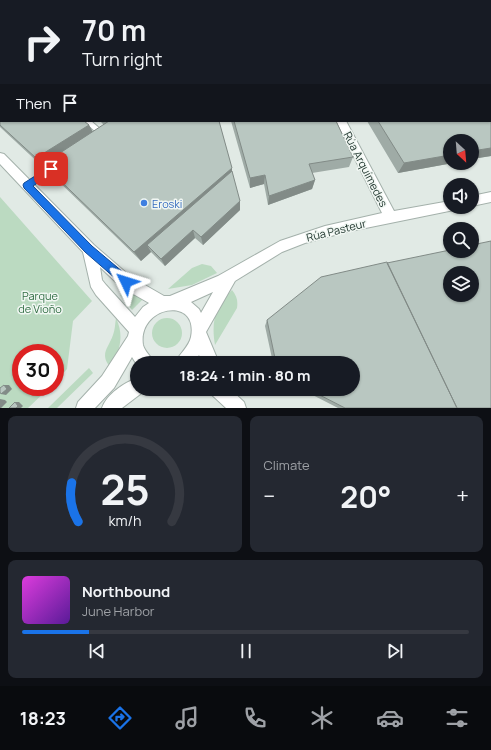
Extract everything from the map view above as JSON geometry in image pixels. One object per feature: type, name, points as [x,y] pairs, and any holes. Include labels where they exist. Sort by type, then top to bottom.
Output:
[{"type":"street","name":"Rúa Arquímedes","points":[[342,122],[391,218]]},
{"type":"street","points":[[0,157],[89,249],[126,282],[141,292],[168,303],[180,304],[193,313],[208,356]]},
{"type":"street","points":[[479,200],[491,198]]},
{"type":"street","name":"Rúa Pasteur","points":[[136,334],[141,320],[155,307],[230,278],[262,256],[306,237],[347,226],[443,207]]},
{"type":"street","points":[[89,249],[96,282],[136,334],[138,353],[140,356]]},
{"type":"street","name":"Rúa Pasteur","points":[[190,356],[196,347],[199,333],[230,278]]},
{"type":"street","points":[[84,408],[108,382],[136,334]]},
{"type":"street","points":[[110,408],[130,391]]},
{"type":"street","points":[[227,396],[238,408]]},
{"type":"lane","points":[[88,122],[104,135],[97,139]]},
{"type":"lane","points":[[27,185],[64,161]]},
{"type":"green space","name":"Parque de Vioño","points":[[0,197],[92,301],[73,321],[67,369],[64,372],[64,344],[12,344],[12,396],[41,396],[28,408],[0,408]]},
{"type":"green space","points":[[202,264],[211,266],[217,273],[192,285],[168,289],[192,268]]},
{"type":"green space","points":[[125,290],[143,299],[132,310],[120,295]]},
{"type":"green space","points":[[232,290],[237,299],[237,308],[215,345],[214,322],[218,308]]},
{"type":"green space","points":[[116,318],[120,331],[120,344],[111,368],[107,363],[105,355],[114,333]]},
{"type":"green space","points":[[167,318],[173,319],[181,327],[181,339],[173,347],[167,348],[161,347],[153,339],[152,333],[153,327],[161,319]]},
{"type":"green space","points":[[89,368],[93,373],[57,408],[48,408],[60,396],[64,396],[64,392]]},
{"type":"building","points":[[0,122],[85,122],[89,125],[36,158],[0,125]]},
{"type":"building","name":"Eroski","points":[[107,122],[219,122],[232,168],[134,252],[43,164]]},
{"type":"building","points":[[234,122],[336,122],[353,157],[309,164],[315,180],[269,196],[265,175],[250,178]]},
{"type":"building","points":[[379,122],[491,122],[491,148],[479,150],[479,134],[443,134],[443,156],[404,163]]},
{"type":"building","points":[[232,171],[240,201],[201,237],[193,230],[161,259],[147,245]]},
{"type":"building","points":[[491,241],[491,408],[457,408],[387,263],[443,251],[443,258],[479,258],[479,244]]},
{"type":"building","points":[[387,262],[457,408],[345,408],[322,396],[360,396],[360,356],[275,356],[267,320],[321,277]]},
{"type":"building","points":[[4,385],[7,389],[1,394],[0,388]]},
{"type":"building","points":[[15,402],[18,406],[16,408],[9,408]]},
{"type":"place","name":"Eroski","points":[[144,203]]},
{"type":"route","points":[[51,169],[27,185],[89,249],[126,282]]}]
